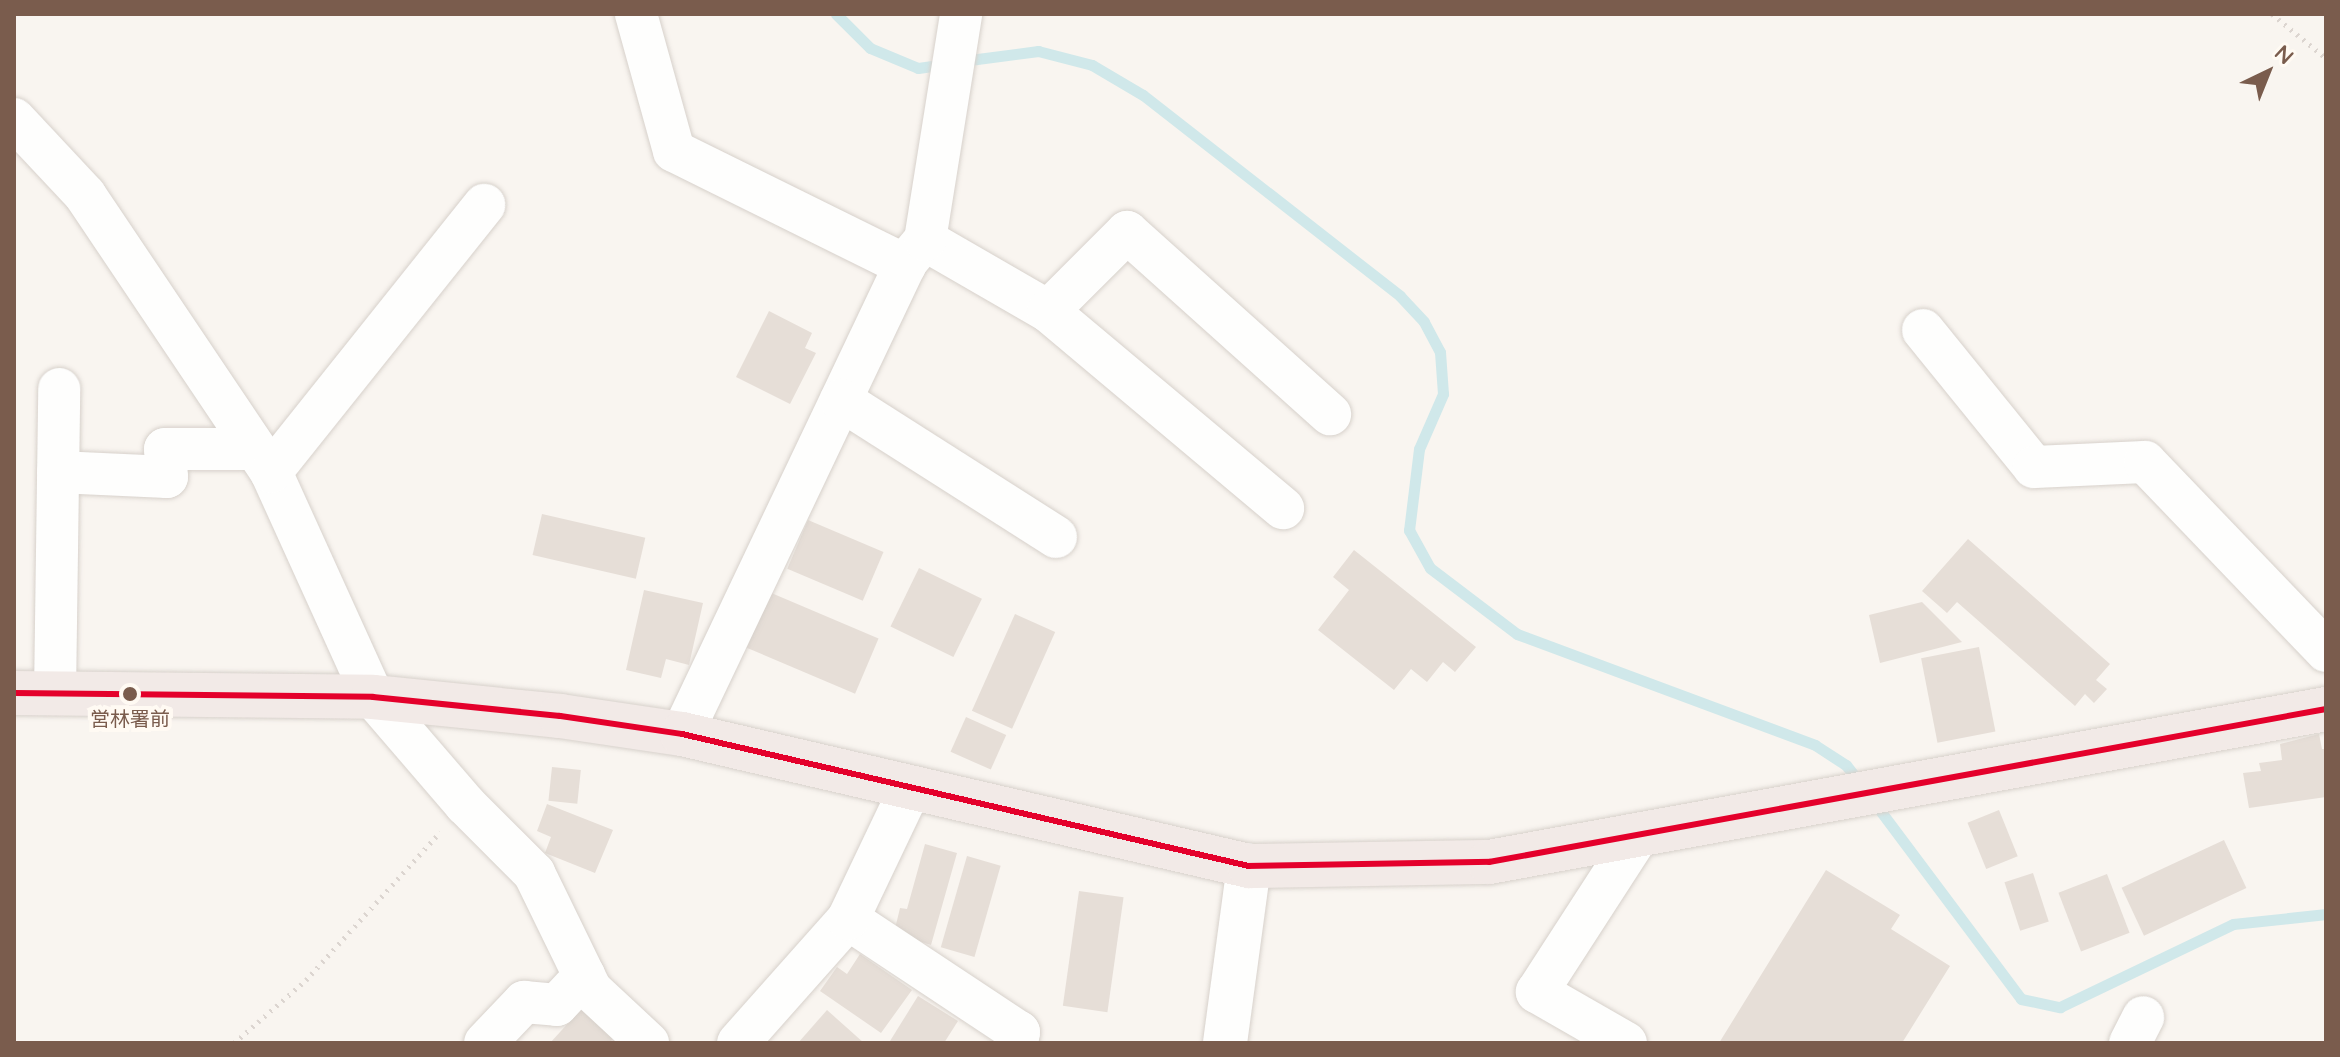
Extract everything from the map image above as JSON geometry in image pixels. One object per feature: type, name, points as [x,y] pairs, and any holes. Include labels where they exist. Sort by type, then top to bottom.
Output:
[{"type":"highway","points":[[34,693],[373,697],[682,734],[1249,866],[1489,862],[1840,802],[2326,709]]},
{"type":"street","points":[[636,14],[674,151],[1048,311],[1283,508]]},
{"type":"street","points":[[682,734],[915,252],[961,14]]},
{"type":"street","points":[[14,119],[85,195],[263,461],[373,697],[465,804],[534,873],[591,990],[648,1043]]},
{"type":"street","points":[[263,461],[484,205]]},
{"type":"street","points":[[1048,311],[1127,232],[1330,414]]},
{"type":"street","points":[[1923,330],[2034,467],[2145,462],[2326,651]]},
{"type":"street","points":[[34,693],[58,472],[59,389]]},
{"type":"street","points":[[841,400],[1056,537]]},
{"type":"street","points":[[58,472],[167,477],[165,449],[263,461]]},
{"type":"street","points":[[738,1043],[848,919],[911,787]]},
{"type":"street","points":[[1626,1043],[1537,992],[1636,839]]},
{"type":"street","points":[[1225,1043],[1249,866]]},
{"type":"street","points":[[848,919],[1019,1032],[1017,1043]]},
{"type":"street","points":[[485,1043],[524,1002],[557,1005],[584,976]]},
{"type":"path","points":[[2272,14],[2326,58]]},
{"type":"path","points":[[234,1043],[306,980],[465,804]]},
{"type":"building","points":[[769,311],[812,333],[805,348],[816,353],[790,404],[736,377]]},
{"type":"building","points":[[542,514],[645,538],[636,579],[533,555]]},
{"type":"building","points":[[808,520],[883,552],[863,601],[787,569]]},
{"type":"building","points":[[1968,539],[2110,664],[2096,680],[2107,689],[2094,703],[2085,694],[2075,706],[1957,602],[1947,613],[1922,591]]},
{"type":"building","points":[[1354,550],[1476,647],[1455,672],[1443,662],[1427,682],[1411,669],[1394,690],[1318,630],[1349,590],[1333,577]]},
{"type":"building","points":[[919,568],[982,599],[953,657],[891,626]]},
{"type":"building","points":[[644,590],[703,603],[689,665],[666,659],[661,678],[626,670]]},
{"type":"building","points":[[769,592],[879,638],[855,694],[746,647]]},
{"type":"building","points":[[1922,602],[1962,642],[1880,663],[1869,615]]},
{"type":"building","points":[[1015,614],[1055,632],[1012,729],[972,711]]},
{"type":"building","points":[[1979,647],[1995,731],[1937,743],[1921,658]]},
{"type":"building","points":[[966,717],[1006,735],[991,770],[951,752]]},
{"type":"building","points":[[2319,734],[2322,749],[2326,749],[2326,797],[2249,808],[2243,773],[2261,771],[2259,763],[2282,760],[2280,744]]},
{"type":"building","points":[[552,767],[581,770],[577,804],[548,801]]},
{"type":"building","points":[[547,804],[613,830],[595,873],[545,853],[551,837],[537,831]]},
{"type":"building","points":[[1999,810],[2018,856],[1986,869],[1967,823]]},
{"type":"building","points":[[2224,840],[2246,888],[2144,936],[2122,888]]},
{"type":"building","points":[[925,844],[957,853],[931,945],[894,933],[900,908],[907,909]]},
{"type":"building","points":[[967,856],[1001,866],[974,957],[941,947]]},
{"type":"building","points":[[1826,870],[1900,915],[1891,929],[1950,966],[1902,1043],[1719,1043]]},
{"type":"building","points":[[2033,873],[2049,922],[2020,931],[2004,882]]},
{"type":"building","points":[[2107,874],[2130,933],[2081,951],[2058,893]]},
{"type":"building","points":[[1079,891],[1124,897],[1107,1012],[1063,1006]]},
{"type":"building","points":[[860,954],[912,990],[881,1033],[820,991],[837,967],[847,974]]},
{"type":"building","points":[[918,996],[958,1021],[944,1043],[890,1041]]},
{"type":"building","points":[[582,1008],[614,1038],[609,1043],[550,1043]]},
{"type":"building","points":[[827,1010],[864,1043],[798,1043]]},
{"type":"waterway","points":[[836,14],[870,48],[918,68],[945,64]]},
{"type":"waterway","points":[[962,61],[1038,51],[1092,65],[1143,95],[1400,296],[1424,322],[1440,352],[1443,394],[1419,449],[1409,530],[1430,568],[1517,634],[1815,745],[1846,765],[1861,784]]},
{"type":"waterway","points":[[1873,801],[2021,999],[2060,1007],[2233,924],[2326,914]]},
{"type":"transit line","points":[[14,693],[373,697],[560,716],[682,734],[1249,866],[1489,862],[2326,709]]},
{"type":"place","name":"営林署前","points":[[130,694]]}]
